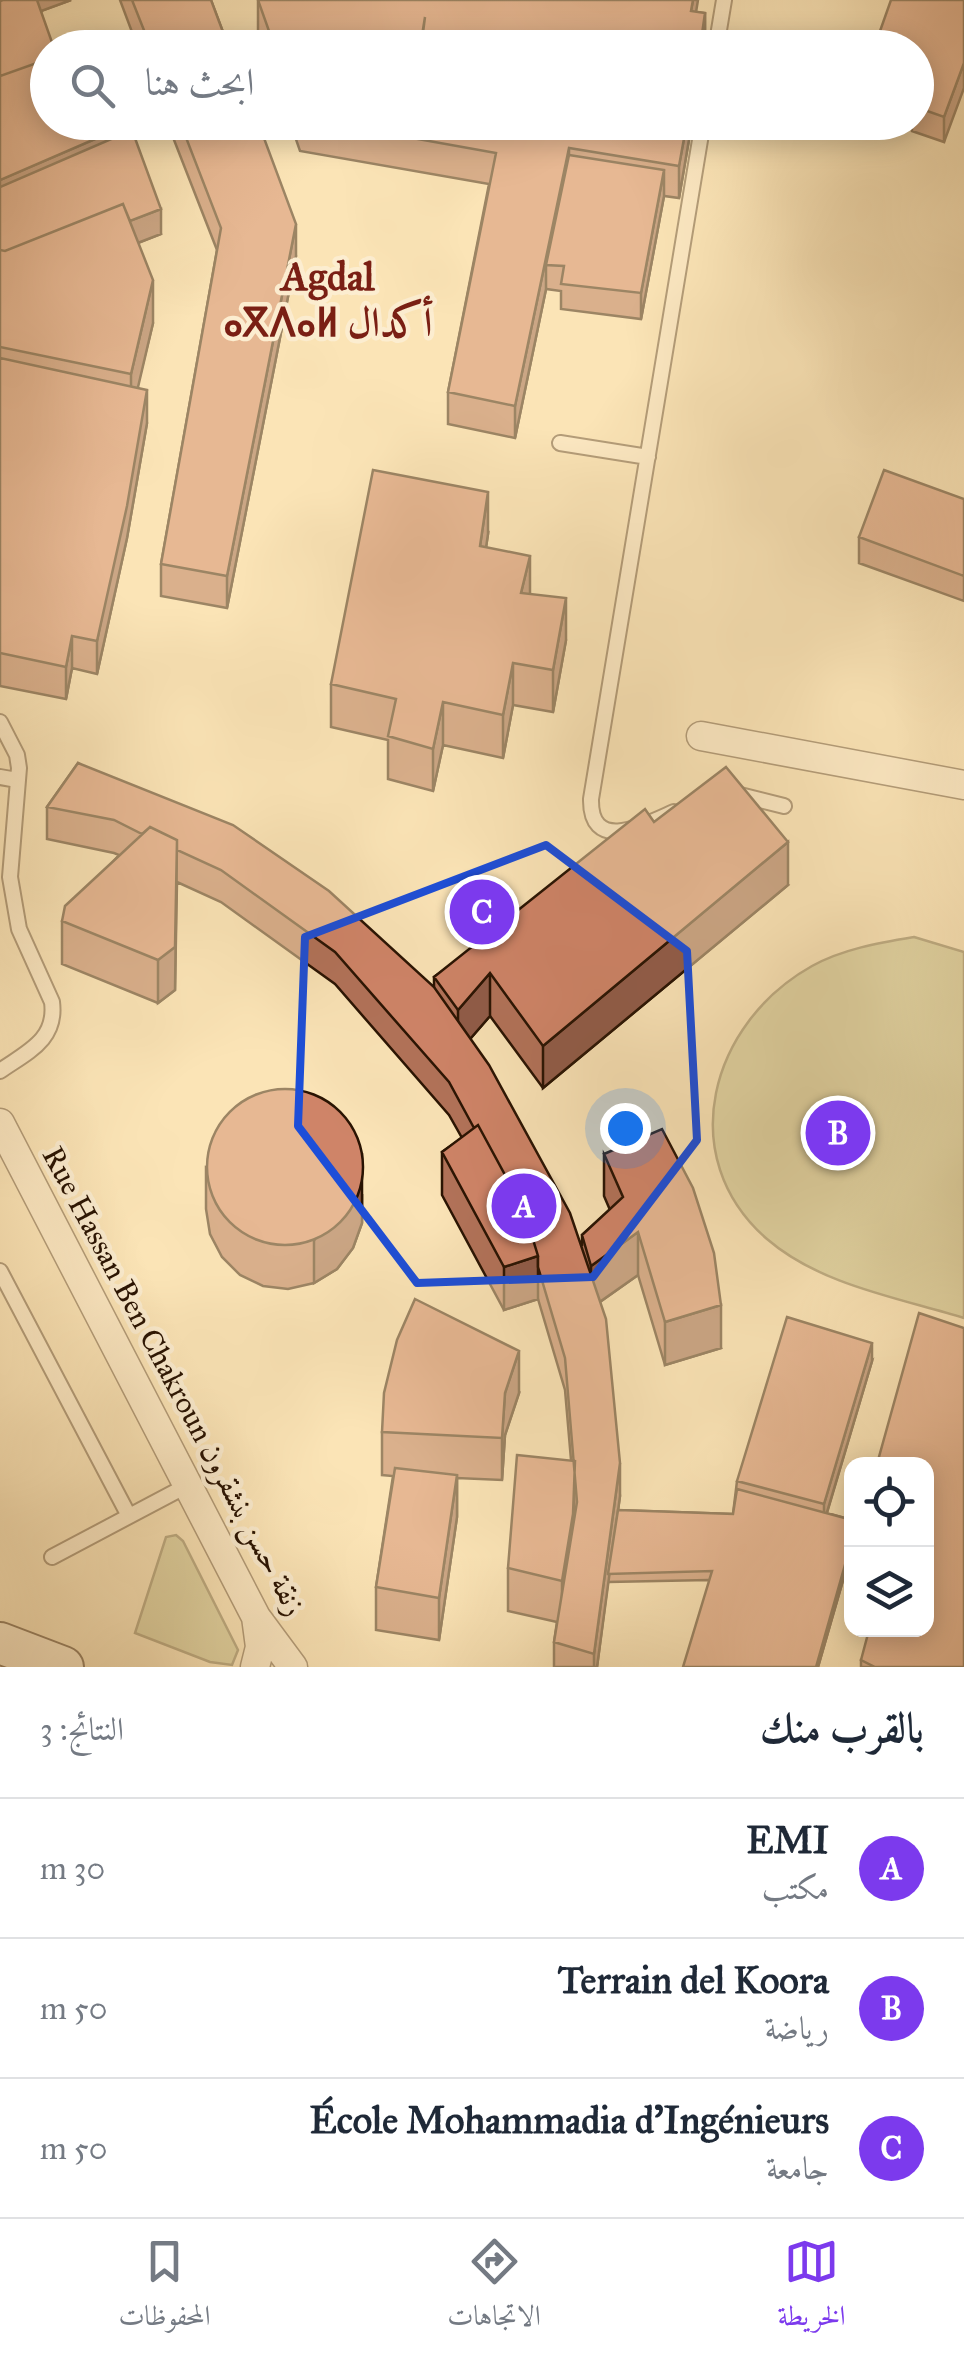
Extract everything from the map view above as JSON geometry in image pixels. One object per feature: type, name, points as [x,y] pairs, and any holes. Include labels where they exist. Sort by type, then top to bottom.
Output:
[{"type":"main road","points":[[0,1643],[62,1667]]},
{"type":"street","points":[[701,736],[964,785]]},
{"type":"street","name":"Rue Hassan Ben Chakroun زنقة حسن بنشقرون","points":[[0,1123],[256,1618],[293,1667]]},
{"type":"street","points":[[256,1618],[260,1646],[256,1667]]},
{"type":"lane","points":[[719,30],[724,0]]},
{"type":"lane","points":[[685,808],[624,832],[607,830],[591,808],[701,140]]},
{"type":"lane","points":[[560,443],[648,457]]},
{"type":"lane","points":[[0,722],[20,768],[10,877],[20,929],[52,1002],[53,1014],[51,1026],[39,1045],[0,1071]]},
{"type":"lane","points":[[0,777],[17,780]]},
{"type":"lane","points":[[713,796],[748,794],[784,806]]},
{"type":"lane","points":[[0,1271],[129,1516]]},
{"type":"lane","points":[[52,1556],[188,1485]]},
{"type":"highlighted area","points":[[546,845],[687,951],[697,1140],[593,1277],[417,1283],[298,1126],[305,937]]},
{"type":"shaded area","points":[[914,937],[964,952],[964,1318],[835,1279],[788,1255],[767,1239],[738,1206],[720,1170],[713,1132],[716,1093],[728,1056],[749,1021],[777,991],[812,966],[836,955]]},
{"type":"shaded area","points":[[176,1535],[183,1541],[238,1650],[232,1665],[210,1662],[135,1633],[166,1537]]},
{"type":"building","points":[[37,0],[48,30],[30,30],[30,65],[0,76],[0,1]]},
{"type":"building","points":[[132,0],[211,0],[222,30],[144,30]]},
{"type":"building","points":[[258,0],[693,0],[691,11],[705,13],[703,30],[423,30],[425,17],[423,30],[269,30]]},
{"type":"building","points":[[891,0],[964,0],[964,63],[944,117],[934,113],[934,30],[880,30]]},
{"type":"building","points":[[30,65],[30,140],[93,140],[0,180],[0,76]]},
{"type":"building","points":[[109,140],[136,140],[161,209],[130,221],[123,204],[5,251],[0,250],[0,187]]},
{"type":"building","points":[[187,140],[265,140],[296,224],[227,576],[161,564],[221,228]]},
{"type":"building","points":[[423,140],[684,140],[679,166],[569,148],[515,406],[448,392],[496,153]]},
{"type":"building","points":[[569,155],[664,170],[641,293],[561,284],[564,266],[546,265]]},
{"type":"building","points":[[123,204],[153,280],[131,374],[0,347],[0,250]]},
{"type":"building","points":[[0,358],[147,390],[127,506],[97,641],[72,636],[66,667],[0,653]]},
{"type":"building","points":[[373,470],[488,492],[480,546],[530,556],[521,593],[566,598],[553,670],[513,663],[503,715],[443,702],[433,749],[388,736],[396,699],[331,684]]},
{"type":"building","points":[[884,470],[964,499],[964,576],[859,537]]},
{"type":"building","points":[[78,763],[233,825],[329,891],[434,987],[489,1065],[570,1213],[606,1319],[620,1463],[594,1654],[554,1642],[577,1502],[565,1358],[524,1210],[478,1125],[474,1128],[449,1082],[335,952],[221,870],[177,850],[177,840],[150,827],[142,834],[114,820],[47,807]]},
{"type":"building","points":[[726,767],[788,842],[543,1046],[490,973],[458,1010],[434,977],[645,809],[654,822]]},
{"type":"building","points":[[150,827],[177,840],[175,947],[158,960],[62,921],[65,906]]},
{"type":"building","points":[[285,1089],[315,1095],[340,1112],[357,1137],[363,1167],[357,1197],[340,1222],[315,1239],[285,1245],[255,1239],[230,1222],[213,1197],[207,1167],[213,1137],[230,1112],[255,1095]]},
{"type":"building","points":[[478,1125],[524,1210],[538,1256],[504,1267],[442,1152]]},
{"type":"building","points":[[662,1129],[693,1188],[714,1253],[721,1305],[665,1322],[638,1232],[591,1266],[582,1235],[623,1197],[604,1154]]},
{"type":"building","points":[[415,1299],[519,1351],[505,1393],[502,1438],[382,1432],[384,1393],[397,1340]]},
{"type":"building","points":[[919,1313],[964,1328],[964,1667],[875,1667],[861,1660],[867,1637],[934,1637],[934,1457],[879,1457]]},
{"type":"building","points":[[787,1317],[872,1343],[824,1504],[737,1481]]},
{"type":"building","points":[[517,1455],[575,1461],[573,1514],[562,1581],[508,1568]]},
{"type":"building","points":[[395,1468],[457,1475],[439,1598],[376,1587]]},
{"type":"building","points":[[737,1489],[844,1518],[844,1568],[816,1667],[683,1667],[712,1571],[608,1574],[618,1510],[733,1514]]},
{"type":"place","name":"École Mohammadia d'Ingénieurs","points":[[482,912]]},
{"type":"place","name":"Terrain del Koora","points":[[838,1133]]},
{"type":"place","name":"EMI","points":[[524,1206]]},
{"type":"district","name":"Agdal ⴰⴳⴷⴰⵍ أكدال","points":[[328,299]]}]
